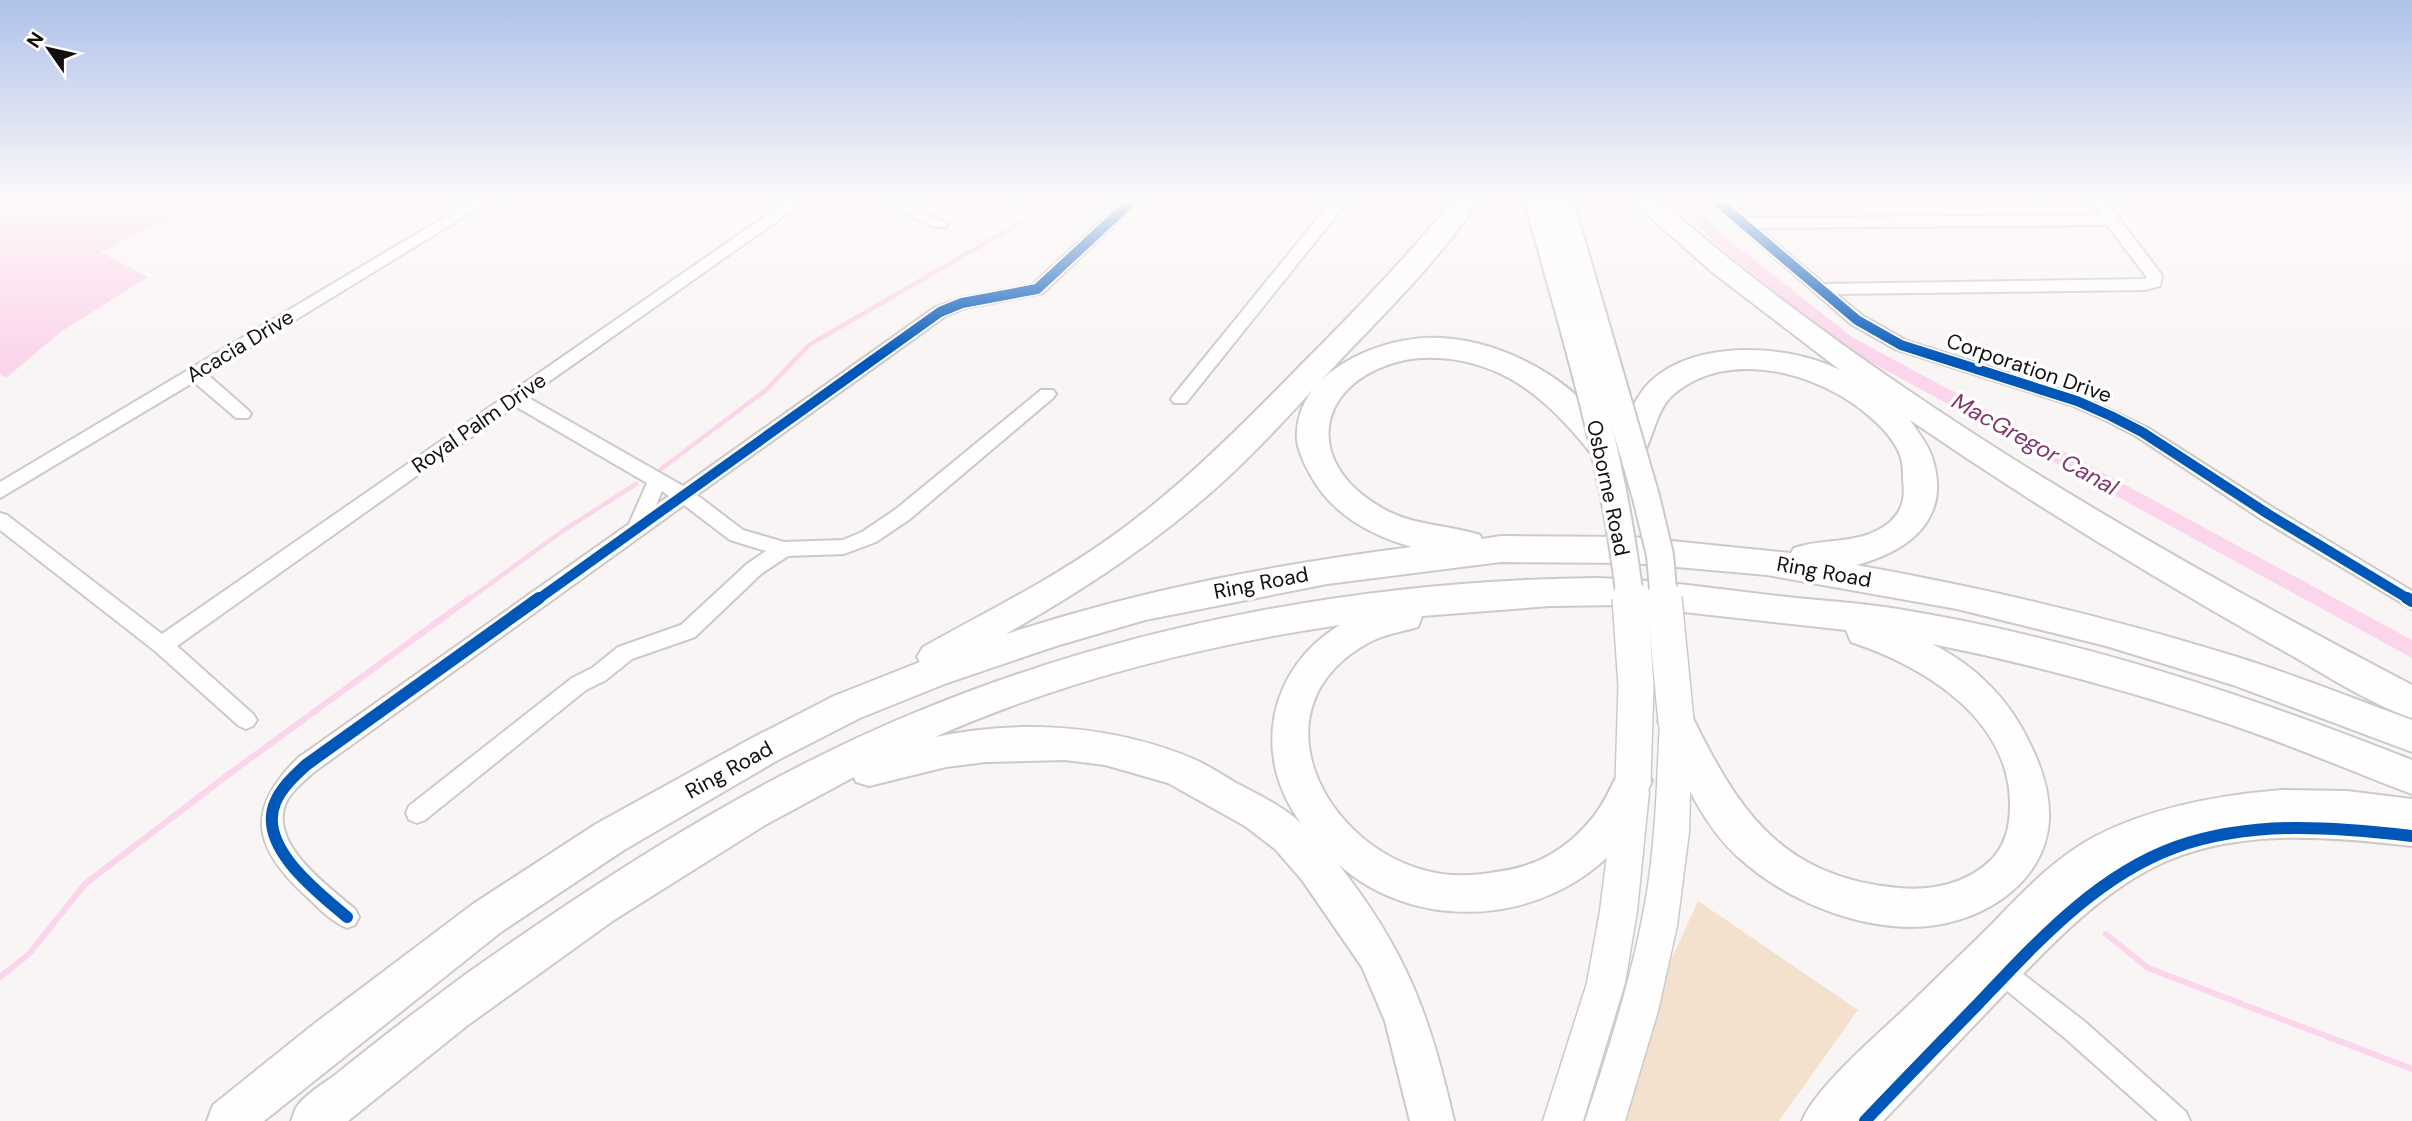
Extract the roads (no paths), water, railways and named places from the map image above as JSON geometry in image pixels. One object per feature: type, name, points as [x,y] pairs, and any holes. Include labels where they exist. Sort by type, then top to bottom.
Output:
[{"type":"highway","points":[[847,706],[1058,588],[1118,549],[1174,506],[1226,461],[1422,254]]},
{"type":"highway","points":[[1706,254],[1799,327],[1895,396],[2039,492],[2184,579],[2412,703]]},
{"type":"highway","points":[[1501,549],[1419,537],[1395,529],[1364,513],[1339,492],[1326,475],[1315,451],[1312,429],[1320,405],[1350,373],[1373,361],[1423,348],[1449,349],[1482,355],[1531,377],[1572,409],[1601,444]]},
{"type":"highway","points":[[1632,447],[1648,407],[1665,386],[1688,371],[1710,363],[1736,359],[1789,365],[1820,373],[1855,390],[1883,410],[1904,431],[1918,458],[1923,479],[1920,508],[1904,528],[1886,541],[1864,550],[1767,562]]},
{"type":"highway","name":"Ring Road","points":[[229,1121],[433,958],[536,885],[670,802],[847,706],[935,672],[1055,632],[1145,606],[1327,571],[1501,549],[1632,550],[1767,562],[1957,596],[2106,632],[2239,672],[2412,736]]},
{"type":"highway","name":"Ring Road","points":[[313,1121],[478,991],[643,878],[774,801],[915,729],[1111,659],[1185,639],[1321,612],[1481,597],[1598,592],[1722,601],[1909,625],[2123,674],[2273,723],[2412,777]]},
{"type":"highway","points":[[1481,597],[1454,610],[1398,618],[1356,633],[1326,653],[1305,679],[1292,710],[1287,737],[1302,795],[1319,820],[1342,845],[1394,879],[1426,890],[1452,894],[1508,890],[1552,876],[1605,832],[1633,781]]},
{"type":"highway","points":[[1676,721],[1706,786],[1733,823],[1765,856],[1805,881],[1874,905],[1919,907],[1955,904],[1981,891],[2005,873],[2018,855],[2029,826],[2031,802],[2021,760],[1981,699],[1929,658],[1890,641],[1794,611]]},
{"type":"highway","points":[[774,801],[916,756],[971,746],[1026,743],[1080,746],[1125,755],[1180,771],[1270,821],[1320,871],[1364,929],[1394,987],[1419,1058],[1432,1121]]},
{"type":"highway","points":[[1824,1121],[2048,896],[2095,858],[2137,837],[2188,820],[2247,809],[2304,806],[2371,809],[2412,816]]},
{"type":"main road","name":"Osborne Road","points":[[1552,254],[1616,507],[1632,622],[1637,708],[1633,781],[1620,897],[1606,983],[1563,1121]]},
{"type":"main road","name":"Osborne Road","points":[[1575,254],[1632,447],[1660,555],[1676,721],[1672,817],[1664,897],[1646,989],[1605,1121]]},
{"type":"street","name":"Acacia Drive","points":[[0,491],[393,254]]},
{"type":"street","name":"Royal Palm Drive","points":[[162,645],[721,254]]},
{"type":"street","points":[[347,917],[290,866],[271,825],[273,807],[285,786],[306,765],[940,312],[962,303],[1037,289],[1074,254]]},
{"type":"street","points":[[1180,399],[1297,254]]},
{"type":"street","name":"Corporation Drive","points":[[1779,254],[1857,320],[1901,345],[2077,401],[2142,432],[2268,514],[2412,601]]},
{"type":"street","points":[[1818,289],[2132,285],[2154,282],[2154,275],[2138,254]]},
{"type":"street","points":[[194,373],[242,414]]},
{"type":"street","points":[[515,398],[685,496],[737,535],[784,549],[844,547],[869,537],[903,514],[1047,394]]},
{"type":"street","points":[[638,526],[657,482]]},
{"type":"street","points":[[0,520],[162,645],[246,720]]},
{"type":"street","points":[[737,535],[754,569]]},
{"type":"street","points":[[417,813],[579,684],[599,674],[625,653],[688,631],[754,569],[784,549]]},
{"type":"street","points":[[1866,1121],[2063,916],[2146,860],[2192,843],[2239,832],[2297,827],[2356,829],[2412,836]]},
{"type":"street","points":[[2006,975],[2075,1030],[2177,1121]]},
{"type":"waterway","points":[[661,469],[766,390],[809,345],[966,254]]},
{"type":"waterway","name":"MacGregor Canal","points":[[1738,254],[1846,341],[2412,650]]},
{"type":"waterway","points":[[468,600],[564,530],[636,484]]},
{"type":"waterway","points":[[0,977],[29,954],[85,884],[229,774],[470,598]]},
{"type":"waterway","points":[[2106,934],[2148,968],[2412,1069]]}]
